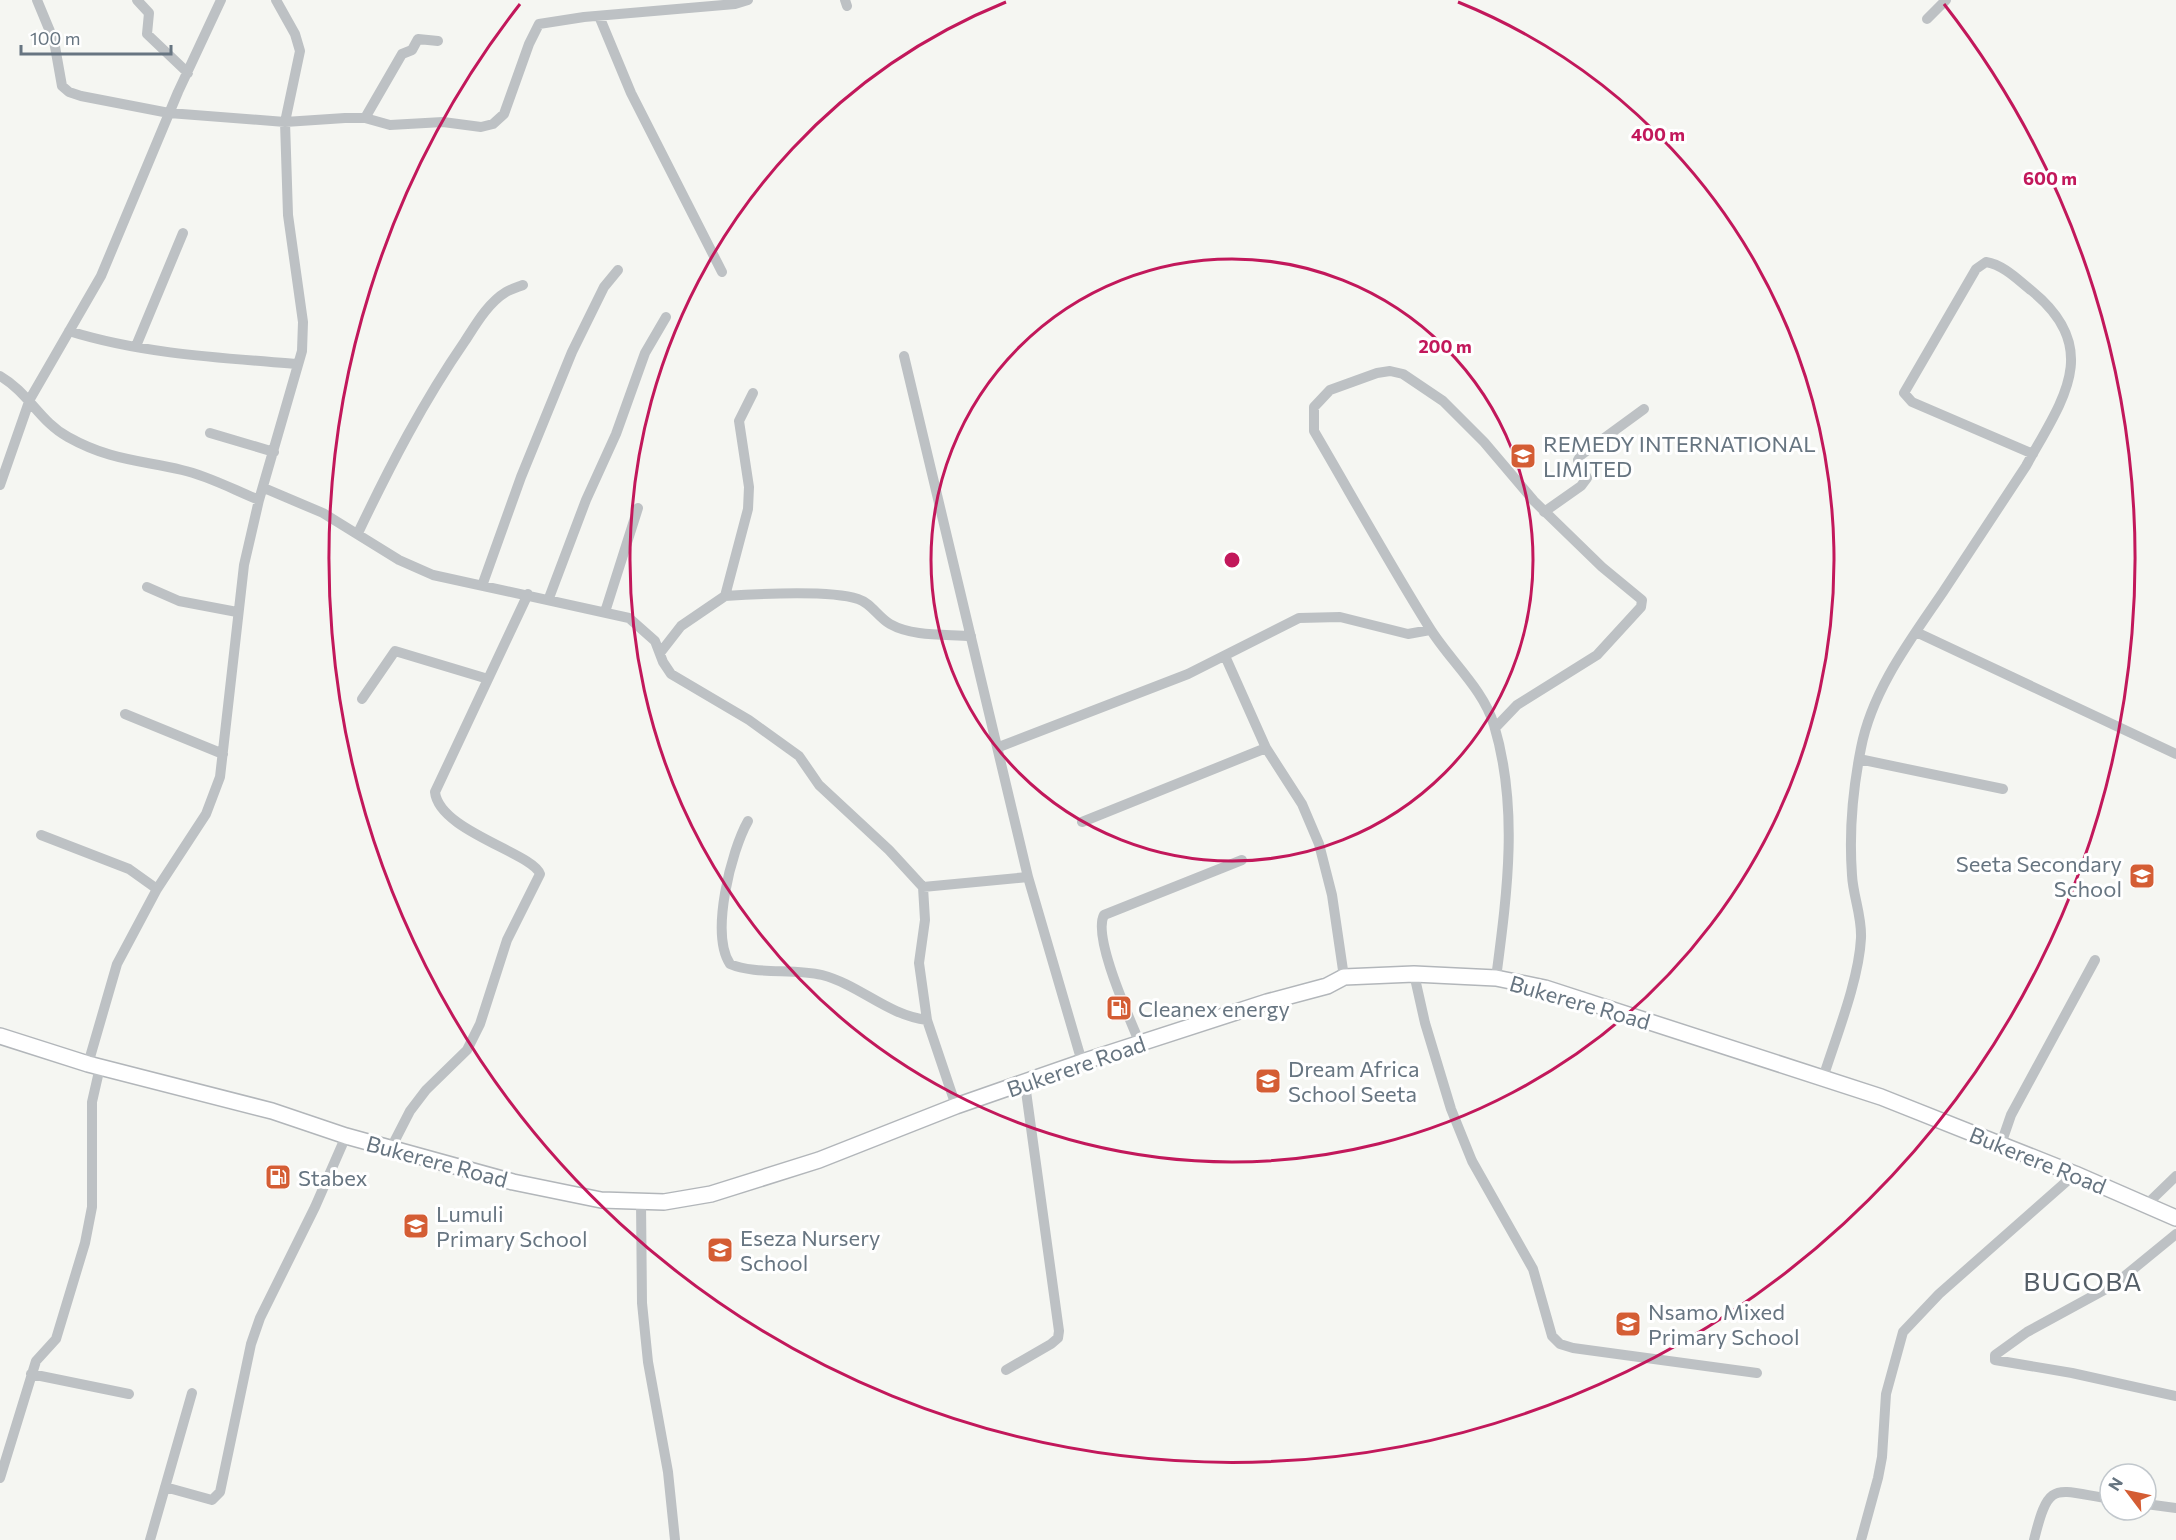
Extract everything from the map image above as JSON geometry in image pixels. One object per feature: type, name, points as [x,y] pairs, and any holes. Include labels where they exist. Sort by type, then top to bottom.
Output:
[{"type":"main road","name":"Bukerere Road","points":[[0,1036],[94,1065],[272,1111],[346,1136],[562,1194],[641,1202],[711,1194],[742,1185],[819,1160],[956,1106],[1082,1062],[1267,1002],[1327,986],[1344,977],[1414,974],[1496,978],[1545,988],[1881,1097],[2075,1174],[2176,1218]]},
{"type":"street","points":[[37,0],[49,24],[64,89],[81,96],[169,113],[285,123],[365,118],[390,125],[443,122],[481,127],[493,124],[508,105],[537,27],[551,21],[735,4],[748,0]]},
{"type":"street","points":[[137,0],[149,13],[147,34],[188,73]]},
{"type":"street","points":[[0,485],[30,399],[101,276],[169,113],[221,0]]},
{"type":"street","points":[[0,1478],[36,1360],[56,1339],[89,1227],[92,1207],[94,1065],[117,964],[157,889],[206,814],[220,777],[237,612],[259,500],[302,351],[303,322],[288,215],[285,123],[300,51],[296,34],[276,0]]},
{"type":"street","points":[[1927,19],[1946,0]]},
{"type":"street","points":[[599,16],[631,93],[722,272]]},
{"type":"street","points":[[365,118],[402,54],[412,50],[418,39],[438,40]]},
{"type":"street","points":[[136,346],[183,233]]},
{"type":"street","points":[[1823,1078],[1849,992],[1861,940],[1861,919],[1851,864],[1859,759],[1870,718],[1884,685],[1916,632],[2033,454],[2056,412],[2070,379],[2073,357],[2069,338],[2050,306],[2006,270],[1986,262],[1976,269],[1904,393],[1912,402],[2033,454]]},
{"type":"street","points":[[483,584],[521,477],[572,352],[604,287],[618,270]]},
{"type":"street","points":[[358,533],[399,446],[442,374],[496,299],[523,285]]},
{"type":"street","points":[[549,598],[586,500],[616,434],[645,353],[666,317]]},
{"type":"street","points":[[69,331],[99,340],[136,346],[298,364]]},
{"type":"street","points":[[904,356],[999,747],[1028,877],[1082,1062]]},
{"type":"street","points":[[1495,728],[1517,705],[1597,655],[1643,604],[1641,598],[1602,567],[1544,512],[1484,442],[1443,401],[1403,374],[1390,371],[1330,390],[1320,399],[1312,416],[1314,431],[1430,630],[1483,701],[1495,728],[1508,810],[1510,848],[1496,978]]},
{"type":"street","points":[[0,376],[30,399],[43,418],[66,436],[88,447],[133,462],[194,474],[259,500]]},
{"type":"street","points":[[725,596],[748,509],[749,487],[739,421],[753,393]]},
{"type":"street","points":[[1544,512],[1581,486],[1587,478],[1578,459],[1581,454],[1644,409]]},
{"type":"street","points":[[210,433],[274,452]]},
{"type":"street","points":[[264,488],[323,513],[416,568],[433,574],[549,598],[629,618],[650,635],[671,674],[749,720],[799,756],[819,785],[889,850],[923,886],[925,920],[919,963],[927,1020],[956,1106]]},
{"type":"street","points":[[605,612],[638,508]]},
{"type":"street","points":[[147,587],[179,601],[237,612]]},
{"type":"street","points":[[391,1148],[411,1111],[426,1090],[467,1050],[480,1024],[507,940],[540,874],[532,863],[487,842],[440,809],[435,792],[528,594]]},
{"type":"street","points":[[660,653],[681,626],[725,596],[777,594],[850,597],[869,605],[892,625],[906,630],[971,636]]},
{"type":"street","points":[[999,747],[1188,674],[1299,618],[1340,617],[1408,634],[1430,630]]},
{"type":"street","points":[[1916,632],[2176,754]]},
{"type":"street","points":[[362,699],[395,651],[488,679]]},
{"type":"street","points":[[1225,656],[1266,748],[1302,804],[1319,844],[1334,905],[1344,977]]},
{"type":"street","points":[[125,714],[223,754]]},
{"type":"street","points":[[1082,822],[1266,748]]},
{"type":"street","points":[[1859,759],[2003,789]]},
{"type":"street","points":[[748,821],[739,838],[724,898],[723,953],[730,964],[821,975],[845,984],[892,1011],[927,1020]]},
{"type":"street","points":[[41,835],[129,869],[157,889]]},
{"type":"street","points":[[1140,1044],[1112,974],[1101,926],[1104,915],[1242,860]]},
{"type":"street","points":[[923,886],[1028,877]]},
{"type":"street","points":[[2001,1144],[2011,1115],[2095,960]]},
{"type":"street","points":[[1414,974],[1425,1023],[1451,1109],[1472,1161],[1533,1269],[1552,1336],[1560,1344],[1573,1348],[1757,1373]]},
{"type":"street","points":[[1006,1370],[1051,1344],[1058,1338],[1059,1331],[1024,1084]]},
{"type":"street","points":[[165,1487],[212,1500],[220,1492],[251,1344],[260,1318],[310,1217],[346,1136]]},
{"type":"street","points":[[1861,1540],[1878,1478],[1883,1449],[1886,1395],[1903,1332],[1939,1294],[2075,1174]]},
{"type":"street","points":[[2145,1206],[2176,1176]]},
{"type":"street","points":[[641,1202],[642,1303],[648,1362],[668,1472],[675,1540]]},
{"type":"street","points":[[2176,1234],[2115,1284],[2027,1332],[1995,1355],[1995,1360],[2072,1373],[2176,1396]]},
{"type":"street","points":[[31,1374],[129,1394]]},
{"type":"street","points":[[150,1540],[192,1392]]},
{"type":"street","points":[[2034,1540],[2042,1508],[2050,1496],[2061,1491],[2098,1497]]},
{"type":"street","points":[[2158,1506],[2176,1508]]},
{"type":"place","name":"REMEDY INTERNATIONAL LIMITED","points":[[1523,456]]},
{"type":"place","name":"Seeta Secondary School","points":[[2142,876]]},
{"type":"place","name":"Cleanex energy","points":[[1119,1008]]},
{"type":"place","name":"Dream Africa School Seeta","points":[[1268,1081]]},
{"type":"place","name":"Stabex","points":[[278,1177]]},
{"type":"place","name":"Lumuli Primary School","points":[[416,1226]]},
{"type":"place","name":"Eseza Nursery School","points":[[720,1250]]},
{"type":"place","name":"Nsamo Mixed Primary School","points":[[1628,1324]]},
{"type":"district","name":"BUGOBA","points":[[2083,1280]]}]
